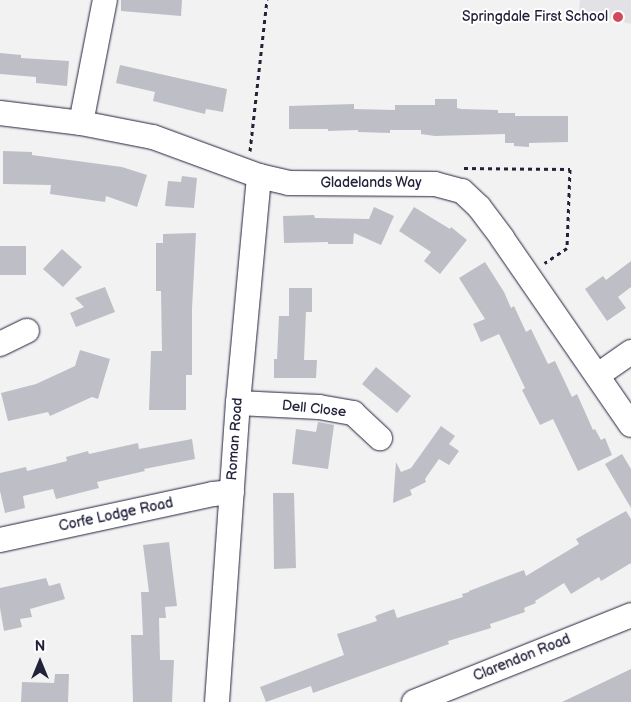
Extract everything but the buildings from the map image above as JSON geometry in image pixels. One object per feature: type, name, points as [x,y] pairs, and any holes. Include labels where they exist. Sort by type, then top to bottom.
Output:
[{"type":"street","points":[[81,123],[105,0]]},
{"type":"street","name":"Gladelands Way","points":[[0,113],[81,123],[153,137],[254,173],[289,183],[435,184],[462,190],[479,207],[528,275],[631,425]]},
{"type":"street","name":"Roman Road","points":[[217,702],[254,173]]},
{"type":"street","points":[[0,344],[28,331]]},
{"type":"street","points":[[598,375],[631,352]]},
{"type":"street","name":"Dell Close","points":[[238,403],[319,407],[353,413],[380,438]]},
{"type":"street","name":"Corfe Lodge Road","points":[[0,540],[213,494],[232,492]]},
{"type":"street","name":"Clarendon Road","points":[[414,702],[631,615]]},
{"type":"path","points":[[254,173],[267,0]]},
{"type":"path","points":[[435,184],[444,168],[570,169],[567,248],[528,275]]},
{"type":"shaded area","name":"Springdale First School","points":[[580,0],[631,0],[631,24],[579,10]]},
{"type":"place","name":"Springdale First School","points":[[618,17]]}]
